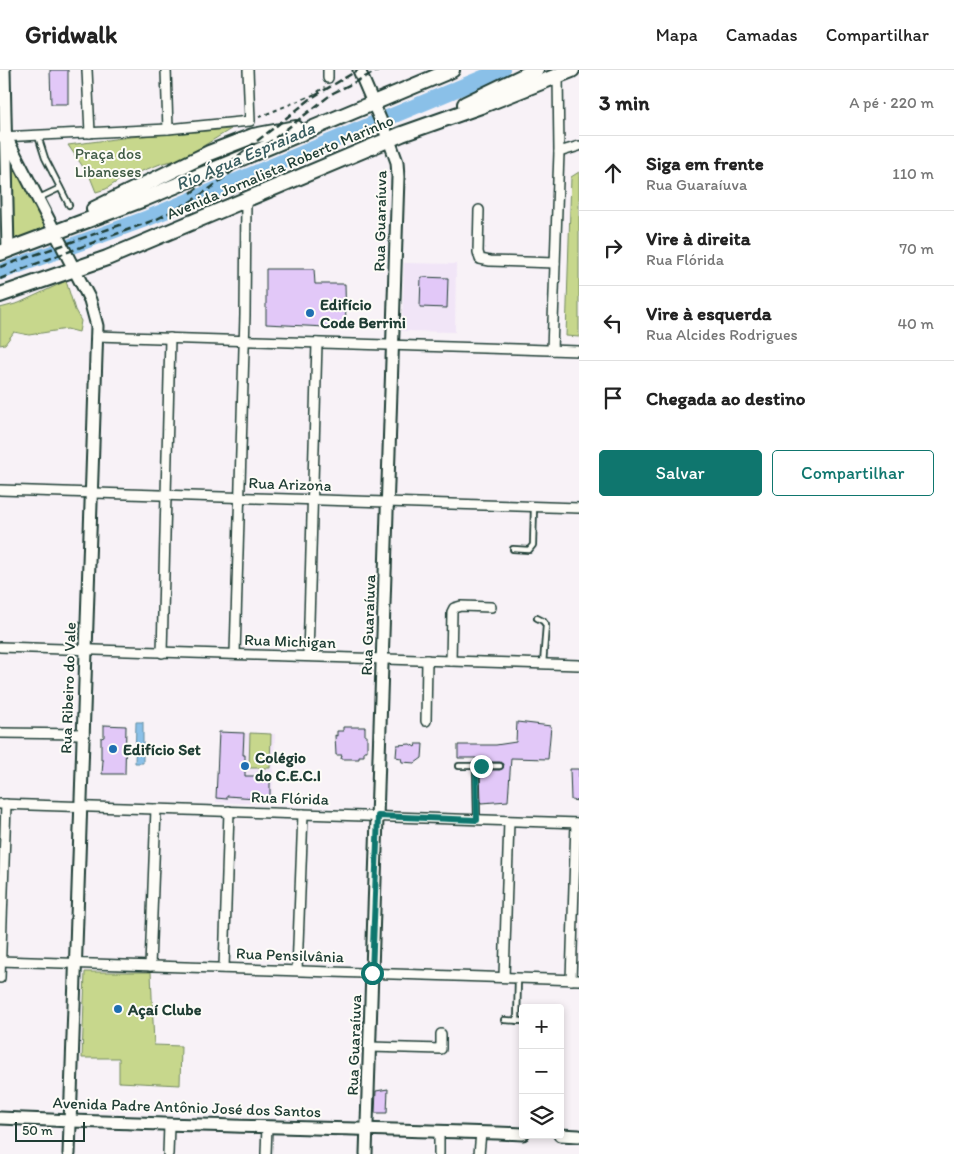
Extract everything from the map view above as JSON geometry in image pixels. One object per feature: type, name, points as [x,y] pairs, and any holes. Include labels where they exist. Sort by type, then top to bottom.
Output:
[{"type":"main road","name":"Avenida Jornalista Roberto Marinho","points":[[4,251],[58,237],[321,124],[374,107],[450,70]]},
{"type":"main road","points":[[419,127],[536,70]]},
{"type":"main road","name":"Avenida Jornalista Roberto Marinho","points":[[0,295],[246,200],[387,135],[419,127],[481,106],[572,70]]},
{"type":"street","points":[[4,70],[4,251]]},
{"type":"street","points":[[87,70],[90,133]]},
{"type":"street","points":[[166,70],[168,129]]},
{"type":"street","points":[[3,137],[168,129],[250,121],[248,70]]},
{"type":"street","name":"Rua Guaraíuva","points":[[359,70],[397,162],[398,177],[366,1154]]},
{"type":"street","points":[[552,350],[559,152],[558,76]]},
{"type":"street","name":"Rua Ribeiro do Vale","points":[[3,137],[58,237],[90,300],[95,316],[96,336],[85,650],[84,734],[69,1154]]},
{"type":"street","points":[[559,152],[579,146]]},
{"type":"street","points":[[235,654],[246,200]]},
{"type":"street","points":[[480,210],[478,252],[480,258],[490,261],[555,263]]},
{"type":"street","points":[[96,336],[579,351]]},
{"type":"street","points":[[162,652],[170,338]]},
{"type":"street","points":[[308,656],[317,343]]},
{"type":"street","name":"Rua Arizona","points":[[0,490],[579,508]]},
{"type":"street","points":[[451,661],[452,612],[454,608],[461,606],[491,607]]},
{"type":"street","name":"Rua Michigan","points":[[0,647],[383,658],[579,666]]},
{"type":"street","points":[[426,721],[427,660]]},
{"type":"street","points":[[0,733],[84,734]]},
{"type":"street","points":[[0,978],[3,804]]},
{"type":"street","name":"Rua Flórida","points":[[3,804],[578,823]]},
{"type":"street","points":[[150,966],[156,809]]},
{"type":"street","points":[[224,968],[229,811]]},
{"type":"street","points":[[297,970],[303,814]]},
{"type":"street","points":[[504,977],[509,821]]},
{"type":"street","points":[[575,980],[578,823]]},
{"type":"street","name":"Rua Pensilvânia","points":[[0,961],[575,980]]},
{"type":"street","points":[[370,1047],[440,1049],[441,1034]]},
{"type":"street","name":"Avenida Padre Antônio José dos Santos","points":[[0,1118],[169,1125],[519,1134]]},
{"type":"street","points":[[168,1154],[169,1125]]},
{"type":"street","points":[[266,1154],[267,1126]]},
{"type":"street","points":[[438,1154],[439,1131]]},
{"type":"street","points":[[480,1132],[480,1154]]},
{"type":"street","points":[[564,1135],[579,1136]]},
{"type":"lane","points":[[38,136],[45,158],[70,205]]},
{"type":"lane","points":[[38,199],[60,188]]},
{"type":"lane","points":[[513,549],[529,550],[532,548],[534,507]]},
{"type":"lane","points":[[537,618],[543,621],[546,626],[543,664]]},
{"type":"lane","points":[[459,766],[500,766]]},
{"type":"lane","points":[[476,766],[477,820]]},
{"type":"lane","points":[[518,977],[519,1004]]},
{"type":"lane","points":[[504,1020],[519,1021]]},
{"type":"path","points":[[250,121],[313,95],[325,87],[328,74]]},
{"type":"shaded area","points":[[404,263],[456,264],[455,332],[402,331]]},
{"type":"shaded area","name":"Colégio do C.E.C.I","points":[[219,732],[275,734],[272,804],[216,802]]},
{"type":"green space","name":"Praça dos Libaneses","points":[[231,129],[182,159],[163,163],[121,179],[106,189],[96,192],[90,177],[68,145],[130,137]]},
{"type":"green space","points":[[7,141],[54,232],[10,248]]},
{"type":"green space","points":[[579,172],[579,337],[566,336],[571,177]]},
{"type":"green space","points":[[66,281],[75,310],[81,321],[79,332],[67,329],[29,335],[14,332],[5,344],[0,345],[0,308],[19,303]]},
{"type":"green space","points":[[250,733],[271,734],[270,768],[249,768]]},
{"type":"green space","name":"Açaí Clube","points":[[85,972],[151,972],[154,1045],[181,1046],[180,1085],[119,1082],[119,1058],[82,1058]]},
{"type":"water","points":[[136,722],[143,722],[143,763],[135,763]]},
{"type":"building","points":[[50,70],[68,70],[68,104],[51,104]]},
{"type":"building","points":[[266,269],[314,269],[315,284],[345,284],[346,328],[266,324]]},
{"type":"building","points":[[421,277],[448,278],[447,308],[420,307]]},
{"type":"building","points":[[517,722],[551,726],[548,759],[511,758],[508,801],[481,803],[480,770],[500,770],[504,764],[500,762],[476,762],[476,758],[458,758],[458,745],[496,745],[516,742]]},
{"type":"building","name":"Edifício Set","points":[[104,725],[126,726],[125,774],[102,774],[101,738],[104,737]]},
{"type":"building","points":[[343,727],[365,727],[367,751],[364,751],[364,756],[359,756],[359,759],[341,759],[342,755],[336,755],[335,735],[337,736],[337,731],[343,731]]},
{"type":"building","points":[[219,732],[244,733],[243,755],[245,755],[245,776],[270,774],[270,799],[227,796],[227,799],[216,798]]},
{"type":"building","points":[[410,744],[415,747],[416,744],[423,744],[422,758],[415,763],[402,762],[401,758],[396,757],[397,745]]},
{"type":"building","points":[[570,769],[579,769],[579,801],[571,800]]},
{"type":"building","points":[[388,1089],[387,1113],[375,1113],[376,1091]]},
{"type":"waterway","name":"Rio Água Espraiada","points":[[0,272],[148,218],[502,70]]},
{"type":"railway","points":[[191,193],[313,97],[358,70]]},
{"type":"railway","points":[[0,279],[157,219],[190,202],[333,93],[379,70]]},
{"type":"railway","points":[[0,267],[123,224]]},
{"type":"place","name":"Edifício Code Berrini","points":[[310,313]]},
{"type":"place","name":"Edifício Set","points":[[113,749]]},
{"type":"place","name":"Colégio do C.E.C.I","points":[[245,766]]},
{"type":"place","name":"Açaí Clube","points":[[118,1009]]},
{"type":"route","points":[[372,973],[378,816],[477,820],[476,766],[481,766]]}]
